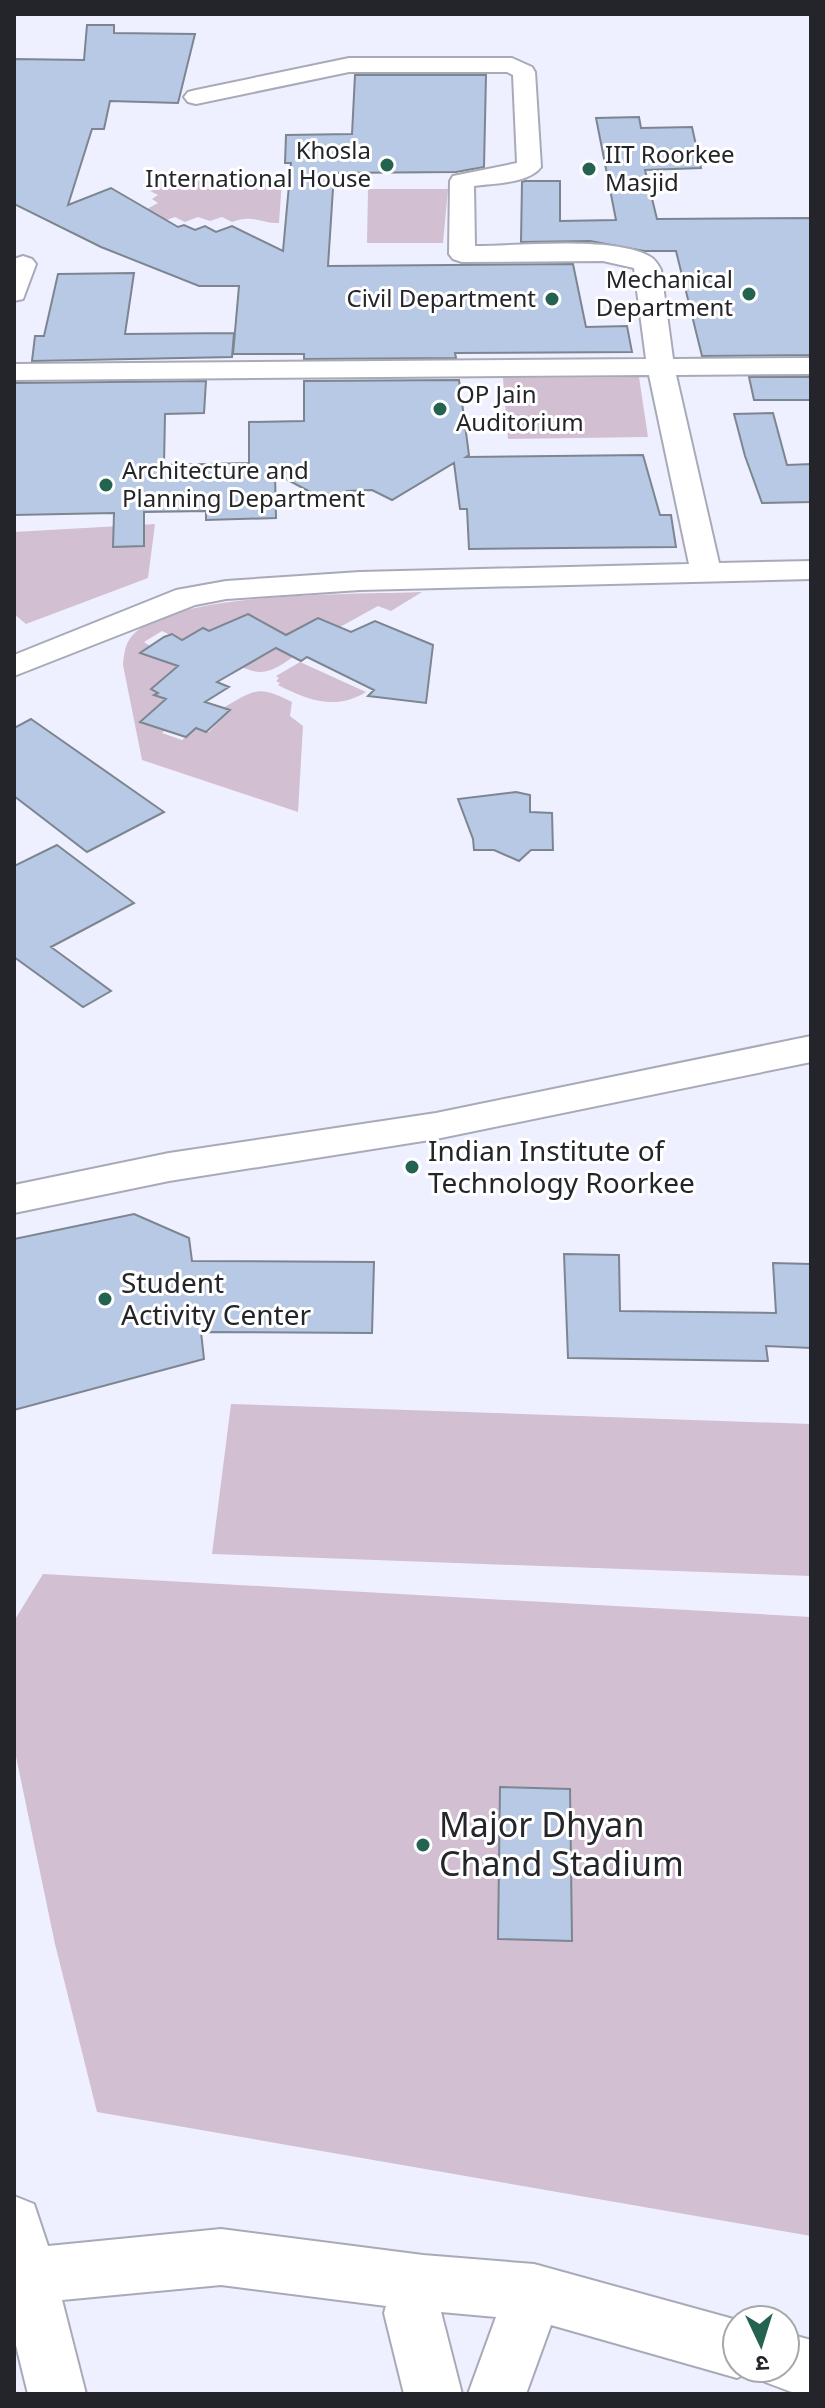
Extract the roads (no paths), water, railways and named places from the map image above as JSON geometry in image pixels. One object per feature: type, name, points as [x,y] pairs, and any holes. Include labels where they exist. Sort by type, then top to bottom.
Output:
[{"type":"street","points":[[196,97],[349,65],[512,65],[524,72],[529,167],[514,173],[462,181],[462,254],[603,253],[630,257],[644,263],[648,270],[661,368],[706,573]]},
{"type":"street","points":[[14,293],[23,264]]},
{"type":"street","points":[[14,372],[811,366]]},
{"type":"street","points":[[14,635],[28,660],[187,597],[215,591],[360,581],[811,570]]},
{"type":"street","points":[[14,1199],[169,1167],[436,1126],[811,1049]]},
{"type":"street","points":[[14,2223],[57,2394]]},
{"type":"street","points":[[27,2276],[221,2257],[423,2283],[534,2292],[721,2345]]},
{"type":"street","points":[[423,2283],[412,2313],[433,2394]]},
{"type":"street","points":[[497,2394],[534,2292]]},
{"type":"place","name":"Khosla International House","points":[[387,165]]},
{"type":"place","name":"IIT Roorkee Masjid","points":[[589,169]]},
{"type":"place","name":"Mechanical Department","points":[[749,294]]},
{"type":"place","name":"Civil Department","points":[[552,299]]},
{"type":"place","name":"OP Jain Auditorium","points":[[440,409]]},
{"type":"place","name":"Architecture and Planning Department","points":[[106,485]]},
{"type":"place","name":"Indian Institute of Technology Roorkee","points":[[412,1167]]},
{"type":"place","name":"Student Activity Center","points":[[105,1299]]},
{"type":"place","name":"Major Dhyan Chand Stadium","points":[[423,1845]]}]
